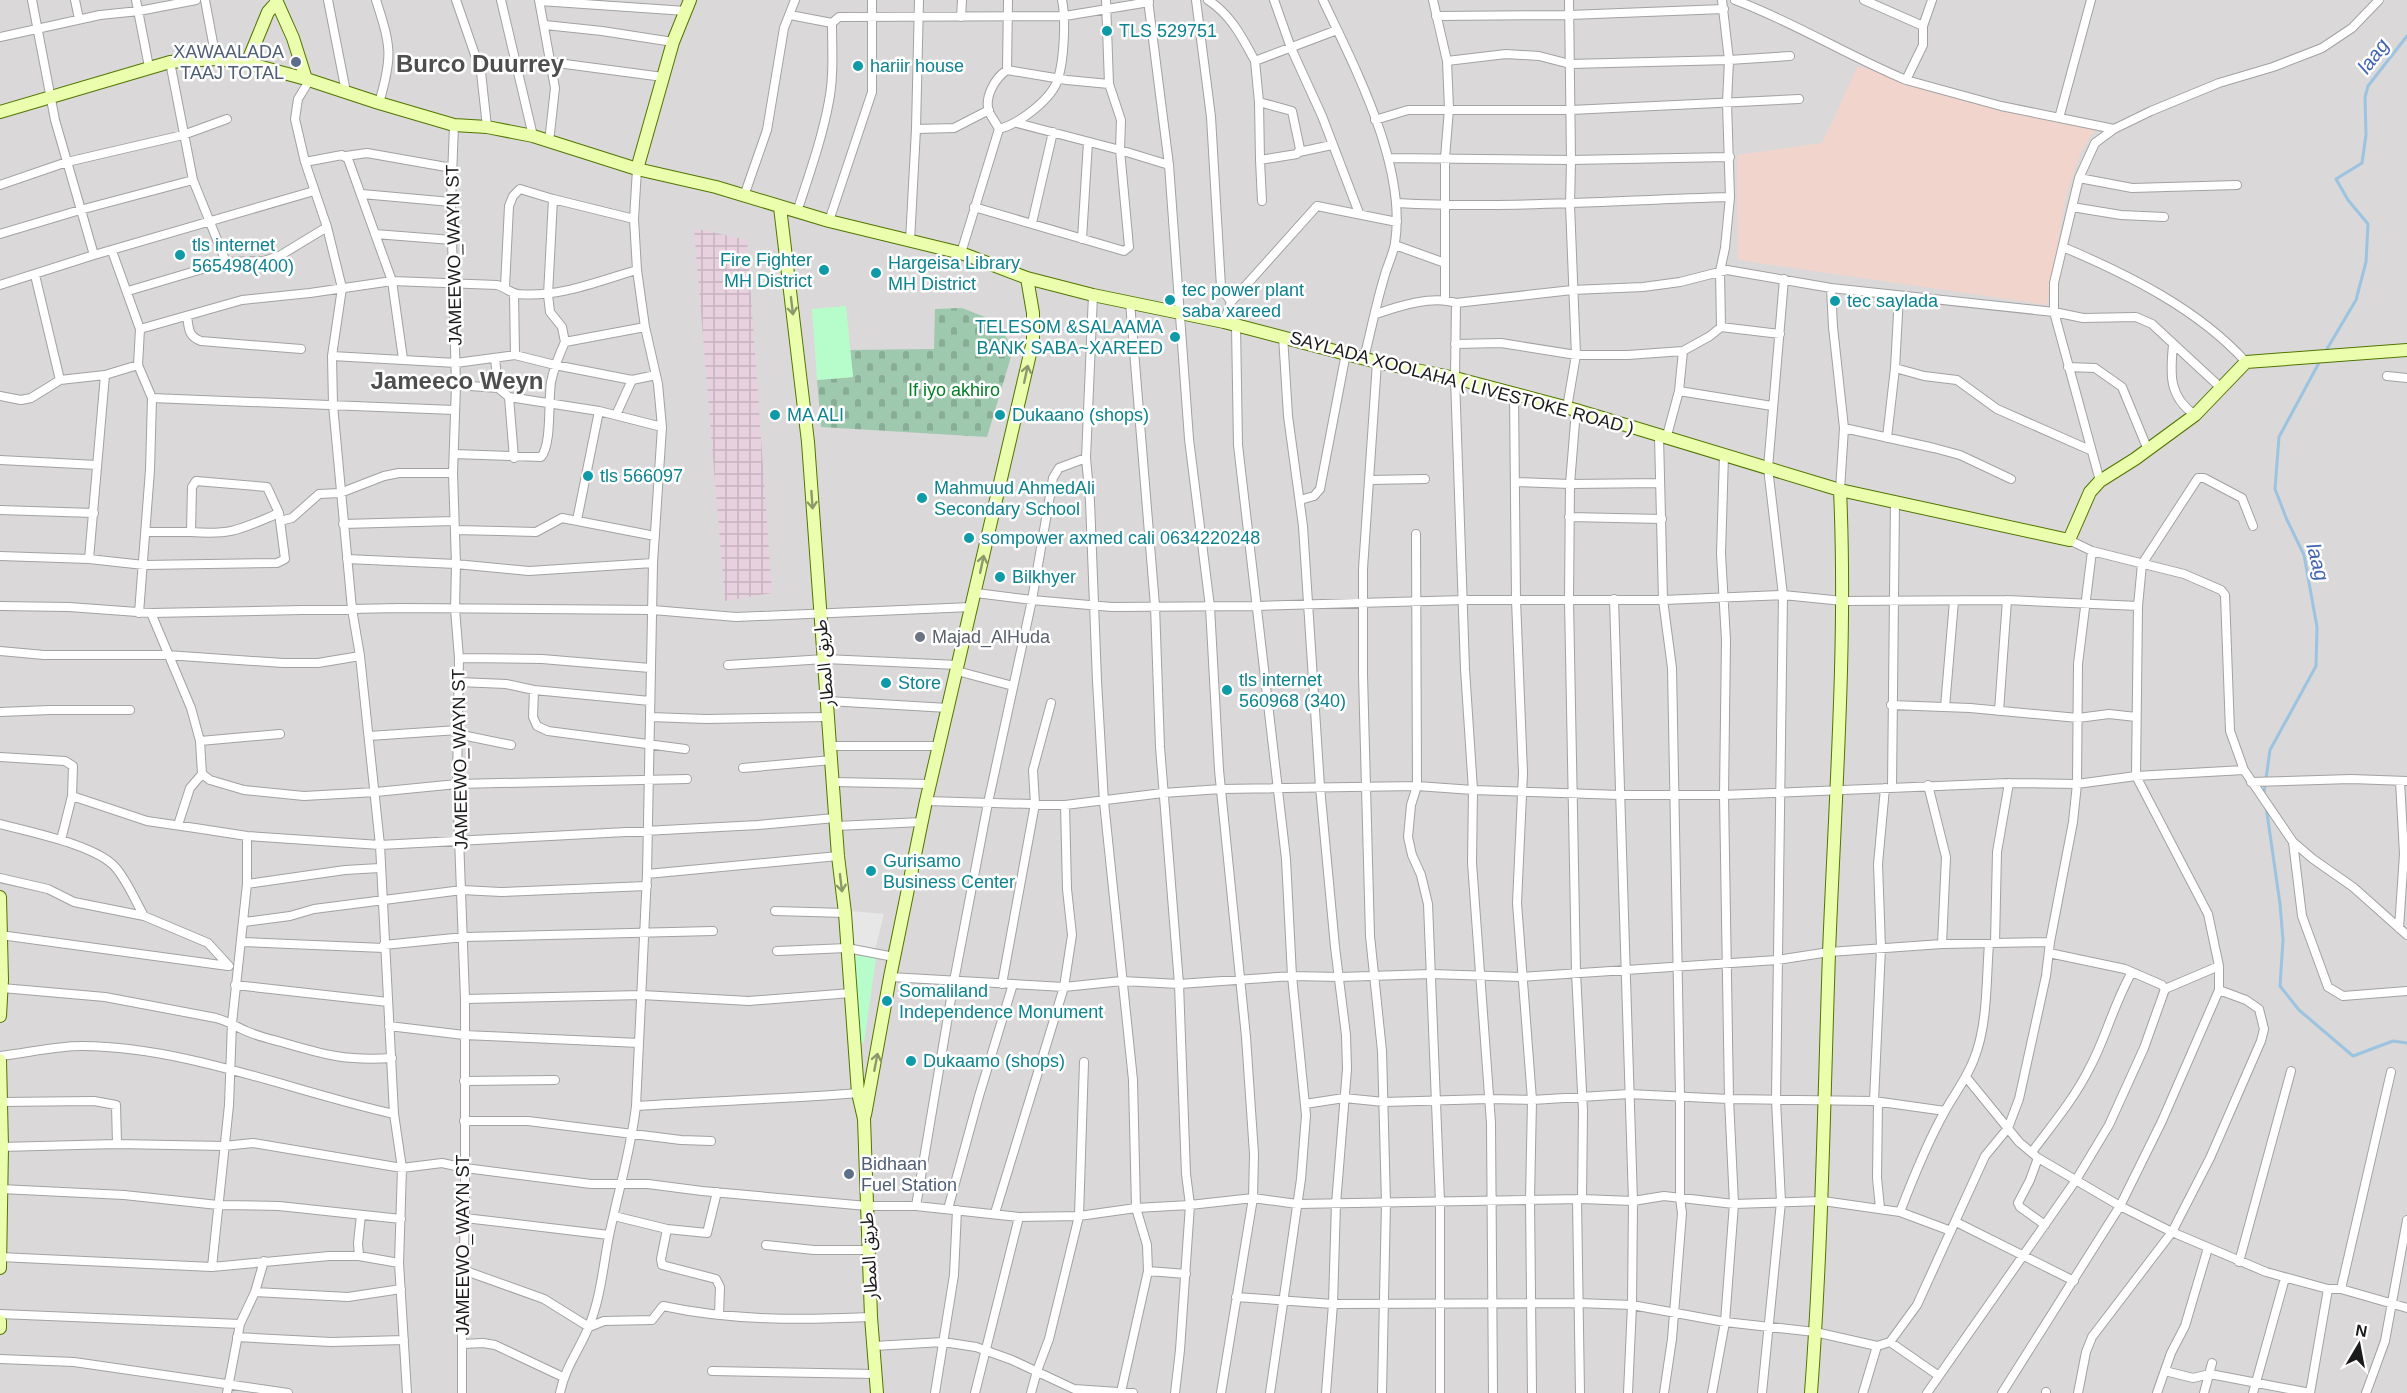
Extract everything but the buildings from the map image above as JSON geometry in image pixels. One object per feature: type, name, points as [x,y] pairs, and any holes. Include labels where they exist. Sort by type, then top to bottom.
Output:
[{"type":"main road","points":[[247,63],[268,12],[280,1],[308,80]]},
{"type":"main road","points":[[637,169],[663,77],[688,5]]},
{"type":"main road","name":"SAYLADA XOOLAHA ( LIVESTOKE ROAD )","points":[[0,112],[170,62],[216,59],[247,63],[454,125],[487,127],[533,136],[637,169],[716,187],[797,212],[961,253],[1027,278],[1093,295],[1283,336],[1377,362],[1455,378],[1572,409],[1840,490],[2069,540]]},
{"type":"main road","name":"طريق المطار","points":[[780,207],[808,442],[832,746],[838,856],[848,948],[858,1093],[864,1119],[877,1393]]},
{"type":"main road","name":"طريق المطار","points":[[864,1119],[926,801],[1033,341],[1033,313],[1027,278]]},
{"type":"main road","points":[[2069,540],[2090,492],[2100,481],[2148,450],[2195,415],[2246,362],[2407,351]]},
{"type":"main road","points":[[1811,1393],[1823,1201],[1829,952],[1837,789],[1843,601],[1840,490]]},
{"type":"main road","points":[[0,897],[0,1016]]},
{"type":"main road","points":[[0,1058],[0,1268]]},
{"type":"main road","points":[[0,1322],[0,1328]]},
{"type":"street","points":[[32,0],[50,97],[94,255]]},
{"type":"street","points":[[75,0],[80,19]]},
{"type":"street","points":[[136,0],[148,67]]},
{"type":"street","points":[[0,37],[80,19],[196,0]]},
{"type":"street","points":[[205,0],[216,59]]},
{"type":"street","points":[[328,0],[346,92]]},
{"type":"street","points":[[376,0],[389,52],[388,71],[379,104]]},
{"type":"street","points":[[456,0],[481,72],[487,127]]},
{"type":"street","points":[[501,0],[533,136]]},
{"type":"street","points":[[549,142],[555,98],[540,0],[688,5]]},
{"type":"street","points":[[744,196],[767,129],[784,28],[795,0]]},
{"type":"street","points":[[829,220],[872,92],[872,0]]},
{"type":"street","points":[[910,241],[916,129],[919,0]]},
{"type":"street","points":[[962,0],[962,17]]},
{"type":"street","points":[[961,253],[999,129],[988,110],[989,98],[995,81],[1007,70],[1008,0]]},
{"type":"street","points":[[999,129],[1017,123],[1049,94],[1059,79],[1065,16],[1062,0]]},
{"type":"street","points":[[1196,0],[1211,117],[1221,287],[1231,302]]},
{"type":"street","points":[[1208,0],[1234,24],[1255,61],[1262,201]]},
{"type":"street","points":[[1274,0],[1291,48],[1359,213]]},
{"type":"street","points":[[1323,0],[1389,158],[1397,203],[1395,245],[1383,279],[1364,358]]},
{"type":"street","points":[[1422,0],[1432,2],[1447,61],[1449,109],[1445,158],[1444,299]]},
{"type":"street","points":[[1569,0],[1570,205],[1576,356],[1572,409],[1569,600],[1576,972],[1582,1098],[1577,1303],[1580,1393]]},
{"type":"street","points":[[1735,0],[1764,11],[1805,33],[1831,43],[1855,58],[1906,80],[2001,106],[2114,129]]},
{"type":"street","points":[[1864,0],[1923,26]]},
{"type":"street","points":[[1906,80],[1923,45],[1923,26],[1932,0]]},
{"type":"street","points":[[2059,118],[2091,0]]},
{"type":"street","points":[[2100,481],[2054,312],[2054,282],[2079,178],[2095,144],[2114,129],[2219,83],[2273,67],[2322,48],[2352,28],[2379,0]]},
{"type":"street","points":[[797,212],[821,137],[829,100],[832,76],[832,23],[839,17],[1065,16],[1106,4],[1149,1],[1169,165],[1189,439],[1210,607],[1221,789],[1254,1154],[1253,1198],[1221,1393]]},
{"type":"street","points":[[974,207],[1124,251],[1129,247],[1120,150],[1120,117],[1109,84],[1106,4]]},
{"type":"street","points":[[1436,16],[1569,15],[1723,4],[1730,60],[1727,103],[1730,196],[1725,248],[1720,271],[1721,327]]},
{"type":"street","points":[[790,15],[832,23]]},
{"type":"street","points":[[545,25],[674,42]]},
{"type":"street","points":[[1255,61],[1337,30]]},
{"type":"street","points":[[1447,61],[1518,54],[1539,56],[1570,64],[1730,60],[1790,56]]},
{"type":"street","points":[[170,62],[193,180],[226,262]]},
{"type":"street","points":[[550,62],[663,77]]},
{"type":"street","points":[[1007,70],[1059,79],[1109,84]]},
{"type":"street","points":[[308,80],[295,109],[305,162],[327,227],[342,288],[332,356],[333,405],[352,609],[360,656],[380,845],[394,1114],[402,1168],[399,1263],[407,1393]]},
{"type":"street","points":[[1375,120],[1408,110],[1571,110],[1799,99]]},
{"type":"street","points":[[1258,102],[1292,111],[1299,152]]},
{"type":"street","points":[[916,129],[954,128],[988,110]]},
{"type":"street","points":[[0,185],[67,162],[183,135],[226,119]]},
{"type":"street","points":[[1017,123],[1169,165]]},
{"type":"street","name":"JAMEEWO_WAYN ST","points":[[454,125],[451,202],[456,363],[453,473],[459,658],[457,784],[465,999],[462,1393]]},
{"type":"street","points":[[1032,223],[1053,132]]},
{"type":"street","points":[[1082,239],[1089,142]]},
{"type":"street","points":[[1260,160],[1332,144]]},
{"type":"street","points":[[305,162],[368,153],[452,168]]},
{"type":"street","points":[[346,156],[362,194],[392,281],[403,359]]},
{"type":"street","points":[[1389,158],[1571,160],[1730,157]]},
{"type":"street","points":[[560,1393],[563,1377],[589,1327],[599,1294],[609,1235],[633,1134],[636,1106],[647,886],[653,563],[662,428],[656,375],[645,327],[637,270],[634,219],[637,169]]},
{"type":"street","points":[[2079,178],[2132,188],[2236,186]]},
{"type":"street","points":[[0,234],[193,180]]},
{"type":"street","points":[[504,287],[509,206],[513,196],[520,189],[634,219]]},
{"type":"street","points":[[0,285],[314,191]]},
{"type":"street","points":[[362,194],[451,202]]},
{"type":"street","points":[[1397,203],[1570,205],[1730,196]]},
{"type":"street","points":[[454,454],[536,458],[543,454],[547,447],[549,402],[555,365],[565,342],[562,327],[550,312],[548,296],[553,199]]},
{"type":"street","points":[[1224,322],[1231,302],[1317,206],[1397,222]]},
{"type":"street","points":[[2072,207],[2121,215],[2164,217]]},
{"type":"street","points":[[128,291],[226,262],[256,262],[281,255],[327,227]]},
{"type":"street","points":[[375,234],[452,240]]},
{"type":"street","points":[[1395,245],[1445,262]]},
{"type":"street","points":[[2063,247],[2145,286],[2206,324],[2228,342],[2246,362]]},
{"type":"street","points":[[112,251],[140,329],[138,365],[152,398],[144,565],[139,612]]},
{"type":"street","points":[[140,329],[242,300],[392,281],[504,287],[514,294],[548,296],[637,270]]},
{"type":"street","points":[[1376,314],[1392,308],[1444,299],[1456,303],[1572,290],[1643,287],[1680,282],[1727,270],[1831,288],[2054,312],[2083,318],[2136,317],[2152,324],[2220,387]]},
{"type":"street","points":[[34,275],[60,380]]},
{"type":"street","points":[[1762,1393],[1781,1202],[1776,1100],[1783,595],[1768,468],[1784,279]]},
{"type":"street","points":[[1831,288],[1844,428],[1840,490]]},
{"type":"street","points":[[514,294],[514,355]]},
{"type":"street","points":[[1093,295],[1086,458],[1104,802],[1133,1080],[1136,1208],[1147,1245],[1148,1271],[1121,1392]]},
{"type":"street","points":[[1887,438],[1895,368],[1899,296]]},
{"type":"street","points":[[1130,303],[1155,606],[1163,793],[1179,984],[1186,1174],[1190,1205],[1175,1393]]},
{"type":"street","points":[[1456,303],[1455,378],[1465,669],[1473,790],[1472,863],[1491,1123],[1493,1393]]},
{"type":"street","points":[[187,316],[189,332],[193,338],[201,341],[301,349]]},
{"type":"street","points":[[1236,325],[1238,445],[1286,859],[1292,976],[1305,1104],[1301,1179],[1270,1393]]},
{"type":"street","points":[[565,342],[645,327]]},
{"type":"street","points":[[1455,344],[1501,343],[1576,356],[1628,355],[1683,351],[1721,327],[1780,334]]},
{"type":"street","points":[[1283,336],[1288,416],[1300,500],[1320,787],[1346,1046],[1336,1204],[1333,1304],[1326,1393]]},
{"type":"street","points":[[2173,345],[2171,365],[2173,389],[2182,406],[2195,415]]},
{"type":"street","points":[[1664,1393],[1675,1313],[1682,1222],[1676,968],[1676,795],[1672,668],[1663,600],[1660,483],[1663,438],[1679,391],[1683,351]]},
{"type":"street","points":[[1300,500],[1314,495],[1320,489],[1346,353]]},
{"type":"street","points":[[332,356],[456,363],[514,355],[632,380],[656,375]]},
{"type":"street","points":[[495,358],[498,388]]},
{"type":"street","points":[[1377,362],[1363,569],[1363,603],[1365,787],[1370,936],[1382,1051],[1384,1102],[1386,1203],[1382,1393]]},
{"type":"street","points":[[0,396],[21,400],[31,398],[60,380],[105,375],[138,365]]},
{"type":"street","points":[[2068,366],[2094,368],[2122,387],[2148,450]]},
{"type":"street","points":[[1895,368],[1924,376],[1957,380],[1997,409],[2090,450]]},
{"type":"street","points":[[89,559],[105,375]]},
{"type":"street","points":[[2387,376],[2407,378]]},
{"type":"street","points":[[616,414],[632,380]]},
{"type":"street","points":[[456,385],[498,388],[509,398],[549,402],[616,414],[662,428]]},
{"type":"street","points":[[1679,391],[1772,406]]},
{"type":"street","points":[[1514,393],[1516,600],[1522,791],[1517,903],[1521,977],[1526,1003],[1533,1100],[1530,1199],[1532,1393]]},
{"type":"street","points":[[152,398],[454,410]]},
{"type":"street","points":[[509,398],[514,458]]},
{"type":"street","points":[[577,520],[599,411]]},
{"type":"street","points":[[1844,428],[1960,456],[2011,479]]},
{"type":"street","points":[[1712,1393],[1725,1322],[1734,1204],[1728,1099],[1728,962],[1724,795],[1726,640],[1721,554],[1724,455]]},
{"type":"street","points":[[915,1206],[954,981],[988,803],[1032,600],[1053,478],[1059,468],[1086,458]]},
{"type":"street","points":[[0,460],[97,465]]},
{"type":"street","points":[[146,532],[222,534],[238,531],[280,517],[292,518],[319,494],[340,493],[384,476],[453,473]]},
{"type":"street","points":[[2002,1393],[2120,1206],[2162,1120],[2219,990],[2219,966],[2208,914],[2136,776],[2138,606],[2142,564],[2198,478],[2204,478],[2241,498],[2253,525]]},
{"type":"street","points":[[1370,480],[1425,479]]},
{"type":"street","points":[[0,556],[89,559],[144,565],[277,563],[285,559],[280,517],[267,487],[196,481],[192,487],[190,504],[191,532]]},
{"type":"street","points":[[1516,482],[1660,483]]},
{"type":"street","points":[[1880,1208],[1877,1178],[1876,1101],[1881,948],[1878,864],[1889,787],[1895,602],[1895,501]]},
{"type":"street","points":[[0,510],[94,513]]},
{"type":"street","points":[[1569,517],[1662,519]]},
{"type":"street","points":[[344,524],[454,525],[536,532],[562,518],[655,536]]},
{"type":"street","points":[[1416,534],[1417,786],[1411,805],[1408,837],[1428,904],[1440,1202],[1440,1393]]},
{"type":"street","points":[[2069,540],[2092,551],[2184,574],[2216,586],[2225,596],[2227,704],[2230,731],[2244,770],[2293,842],[2313,860],[2353,887],[2407,935]]},
{"type":"street","points":[[1236,1297],[1333,1304],[1385,1302],[1632,1305],[1725,1322],[1815,1332],[1876,1346],[1890,1342],[1917,1305],[1985,1156],[2008,1128],[2019,1099],[2073,822],[2077,784],[2078,664],[2092,551]]},
{"type":"street","points":[[347,559],[456,564],[529,571],[653,563]]},
{"type":"street","points":[[976,592],[1093,605],[1210,607],[1464,600],[1663,600],[1783,595],[1843,601],[2007,600],[2138,606]]},
{"type":"street","points":[[1614,599],[1633,1201],[1628,1393]]},
{"type":"street","points":[[1945,707],[1954,600]]},
{"type":"street","points":[[1999,711],[2007,600]]},
{"type":"street","points":[[0,606],[69,607],[151,613],[352,609],[653,610],[736,617],[971,607]]},
{"type":"street","points":[[151,613],[191,708],[200,741],[202,774],[190,788],[178,825]]},
{"type":"street","points":[[0,651],[44,655],[167,655],[283,663],[318,663],[360,656]]},
{"type":"street","points":[[459,658],[542,659],[650,668]]},
{"type":"street","points":[[728,664],[825,659],[958,668],[1013,686]]},
{"type":"street","points":[[459,682],[507,684],[534,690],[650,701]]},
{"type":"street","points":[[534,690],[533,717],[537,726],[548,731],[685,749]]},
{"type":"street","points":[[828,701],[948,708]]},
{"type":"street","points":[[1002,984],[1035,804],[1032,786],[1033,770],[1052,703]]},
{"type":"street","points":[[1891,705],[2078,718],[2109,714],[2136,717]]},
{"type":"street","points":[[0,712],[130,710]]},
{"type":"street","points":[[650,717],[706,719],[829,717]]},
{"type":"street","points":[[369,736],[458,732],[511,745]]},
{"type":"street","points":[[200,741],[280,734]]},
{"type":"street","points":[[832,746],[939,746]]},
{"type":"street","points":[[0,757],[69,762],[73,766],[72,796],[61,840]]},
{"type":"street","points":[[743,768],[832,760]]},
{"type":"street","points":[[926,801],[1065,805],[1163,793],[1221,789],[1417,786],[1572,794],[1724,795],[1928,785],[2077,784],[2136,776],[2244,770]]},
{"type":"street","points":[[202,774],[210,780],[244,790],[304,796],[457,784],[649,778],[687,779]]},
{"type":"street","points":[[2251,782],[2351,779],[2404,781],[2404,854],[2399,928]]},
{"type":"street","points":[[834,782],[930,784]]},
{"type":"street","points":[[1900,1212],[1920,1162],[1975,1057],[1985,1006],[1992,944],[1997,852],[2009,783]]},
{"type":"street","points":[[1928,785],[1946,857],[1942,944]]},
{"type":"street","points":[[72,796],[147,820],[247,836],[380,845],[745,825],[922,822]]},
{"type":"street","points":[[995,1213],[1064,987],[1072,935],[1066,889],[1065,805]]},
{"type":"street","points":[[0,824],[61,840],[104,858],[117,869],[144,916]]},
{"type":"street","points":[[213,1267],[231,1070],[235,986],[233,967],[242,942],[248,884],[247,836]]},
{"type":"street","points":[[2293,842],[2302,916],[2328,987],[2343,996],[2407,991]]},
{"type":"street","points":[[647,874],[838,856]]},
{"type":"street","points":[[248,884],[345,870],[380,868]]},
{"type":"street","points":[[0,878],[48,889],[74,902],[144,916],[208,943],[233,967]]},
{"type":"street","points":[[244,922],[290,916],[314,909],[462,890],[501,892],[647,886]]},
{"type":"street","points":[[775,911],[845,913]]},
{"type":"street","points":[[242,942],[384,947],[464,937],[713,931]]},
{"type":"street","points":[[1,935],[233,967]]},
{"type":"street","points":[[890,977],[1064,987],[1122,981],[1179,984],[1292,976],[1431,974],[1521,977],[1778,960],[1829,952],[1881,948],[1942,944],[2050,942]]},
{"type":"street","points":[[777,951],[848,948],[894,957]]},
{"type":"street","points":[[2049,952],[2132,972],[2162,985],[2165,989]]},
{"type":"street","points":[[1927,1393],[2076,1180],[2109,1125],[2127,1090],[2165,989],[2219,966]]},
{"type":"street","points":[[2044,1224],[2020,1207],[2018,1203],[2030,1180],[2035,1155],[2089,1069],[2117,998],[2132,972]]},
{"type":"street","points":[[1,982],[105,998],[232,1023],[246,1031],[331,1057],[359,1060],[392,1058]]},
{"type":"street","points":[[935,1393],[954,1275],[953,1210],[979,1096],[1013,984]]},
{"type":"street","points":[[235,986],[388,1002]]},
{"type":"street","points":[[2078,1393],[2086,1352],[2098,1326],[2172,1232],[2210,1158],[2250,1068],[2264,1029],[2259,1010],[2246,1000],[2219,990]]},
{"type":"street","points":[[465,999],[642,995],[749,1001],[851,993]]},
{"type":"street","points":[[389,1026],[464,1035],[639,1043]]},
{"type":"street","points":[[0,1058],[79,1046],[112,1047],[231,1070],[394,1114]]},
{"type":"street","points":[[1031,1393],[1049,1339],[1079,1216],[1084,1062]]},
{"type":"street","points":[[2239,1262],[2291,1071]]},
{"type":"street","points":[[2341,1289],[2391,1072]]},
{"type":"street","points":[[1966,1077],[2019,1142],[2035,1155],[2120,1206],[2172,1232],[2266,1272],[2328,1289],[2341,1289],[2407,1308]]},
{"type":"street","points":[[464,1081],[555,1080]]},
{"type":"street","points":[[636,1106],[858,1093]]},
{"type":"street","points":[[1305,1104],[1344,1098],[1384,1102],[1533,1100],[1629,1094],[1728,1099],[1876,1101],[1945,1111]]},
{"type":"street","points":[[0,1102],[94,1101],[116,1105],[117,1144]]},
{"type":"street","points":[[464,1121],[528,1121],[711,1142]]},
{"type":"street","points":[[1,1147],[117,1144],[224,1146],[253,1143],[402,1168],[442,1163],[591,1184],[622,1183],[867,1206],[915,1206],[1019,1217],[1079,1216],[1136,1208],[1253,1198],[1297,1204],[1336,1204],[1530,1199],[1633,1201],[1654,1196],[1734,1204],[1823,1201],[1900,1212],[1951,1231]]},
{"type":"street","points":[[1,1189],[124,1195],[218,1205],[279,1206],[401,1219]]},
{"type":"street","points":[[614,1216],[667,1229],[707,1233],[717,1192]]},
{"type":"street","points":[[359,1256],[361,1215]]},
{"type":"street","points":[[975,1393],[1019,1217]]},
{"type":"street","points":[[465,1218],[609,1235]]},
{"type":"street","points":[[2367,1393],[2385,1341],[2407,1220]]},
{"type":"street","points":[[1956,1222],[2074,1281]]},
{"type":"street","points":[[667,1229],[661,1259],[662,1265],[716,1279],[720,1287],[719,1315]]},
{"type":"street","points":[[766,1245],[814,1250],[870,1250]]},
{"type":"street","points":[[2157,1393],[2171,1353],[2185,1326],[2208,1248]]},
{"type":"street","points":[[0,1257],[213,1267],[359,1256],[399,1263]]},
{"type":"street","points":[[229,1389],[240,1324],[255,1292],[264,1262]]},
{"type":"street","points":[[463,1270],[544,1299],[589,1327]]},
{"type":"street","points":[[1148,1271],[1186,1274]]},
{"type":"street","points":[[2253,1393],[2285,1278]]},
{"type":"street","points":[[255,1292],[348,1297],[401,1289]]},
{"type":"street","points":[[2165,1371],[2193,1378],[2210,1374],[2310,1393],[2328,1289]]},
{"type":"street","points":[[589,1327],[604,1321],[652,1320],[663,1306],[719,1315],[768,1319],[872,1317]]},
{"type":"street","points":[[0,1314],[240,1324]]},
{"type":"street","points":[[237,1337],[331,1342],[404,1340]]},
{"type":"street","points":[[874,1346],[943,1342],[985,1350],[1037,1371],[1074,1391],[1132,1393]]},
{"type":"street","points":[[1890,1342],[1940,1376]]},
{"type":"street","points":[[462,1344],[495,1345],[563,1377]]},
{"type":"street","points":[[1863,1393],[1876,1346]]},
{"type":"street","points":[[0,1359],[64,1361],[229,1389],[288,1393]]},
{"type":"street","points":[[2204,1393],[2212,1363]]},
{"type":"street","points":[[712,1371],[876,1374]]},
{"type":"shaded area","points":[[0,0],[2407,0],[2407,1393],[0,1393]]},
{"type":"shaded area","points":[[1858,66],[2095,130],[2081,152],[2066,196],[2047,305],[1738,260],[1737,155],[1822,143]]},
{"type":"shaded area","points":[[694,228],[747,240],[772,593],[725,601]]},
{"type":"shaded area","points":[[851,911],[884,914],[875,950],[853,947]]},
{"type":"green space","points":[[846,306],[853,377],[817,380],[812,309]]},
{"type":"green space","name":"If iyo akhiro","points":[[962,308],[981,315],[998,326],[1013,350],[987,437],[821,427],[817,380],[853,377],[850,350],[934,349],[935,309]]},
{"type":"green space","points":[[853,955],[876,958],[864,1043],[858,1042]]},
{"type":"waterway","name":"laag","points":[[2324,354],[2356,300],[2366,262],[2368,224],[2348,200],[2336,179],[2362,163],[2366,135],[2365,97],[2368,86],[2407,36]]},
{"type":"waterway","name":"laag","points":[[2264,793],[2270,750],[2316,666],[2317,627],[2304,555],[2275,489],[2279,437],[2321,359]]},
{"type":"waterway","name":"laag","points":[[2266,806],[2283,940],[2280,986],[2299,1010],[2353,1056],[2393,1041],[2407,1043]]},
{"type":"place","name":"TLS 529751","points":[[1107,31]]},
{"type":"place","name":"XAWAALADA TAAJ TOTAL","points":[[296,62]]},
{"type":"place","name":"hariir house","points":[[858,66]]},
{"type":"place","name":"tls internet 565498(400)","points":[[180,255]]},
{"type":"place","name":"Fire Fighter MH District","points":[[824,270]]},
{"type":"place","name":"Hargeisa Library MH District","points":[[876,273]]},
{"type":"place","name":"tec power plant saba xareed","points":[[1170,300]]},
{"type":"place","name":"tec saylada","points":[[1835,301]]},
{"type":"place","name":"TELESOM &SALAAMA BANK SABA~XAREED","points":[[1175,337]]},
{"type":"place","name":"MA ALI","points":[[775,415]]},
{"type":"place","name":"Dukaano (shops)","points":[[1000,415]]},
{"type":"place","name":"tls 566097","points":[[588,476]]},
{"type":"place","name":"Mahmuud AhmedAli Secondary School","points":[[922,498]]},
{"type":"place","name":"sompower axmed cali 0634220248","points":[[969,538]]},
{"type":"place","name":"Bilkhyer","points":[[1000,577]]},
{"type":"place","name":"Majad_AlHuda","points":[[920,637]]},
{"type":"place","name":"Store","points":[[886,683]]},
{"type":"place","name":"tls internet 560968 (340)","points":[[1227,690]]},
{"type":"place","name":"Gurisamo Business Center","points":[[871,871]]},
{"type":"place","name":"Somaliland Independence Monument","points":[[887,1001]]},
{"type":"place","name":"Dukaamo (shops)","points":[[911,1061]]},
{"type":"place","name":"Bidhaan Fuel Station","points":[[849,1174]]},
{"type":"district","name":"Burco Duurrey","points":[[480,64]]},
{"type":"district","name":"Jameeco Weyn","points":[[457,381]]}]
